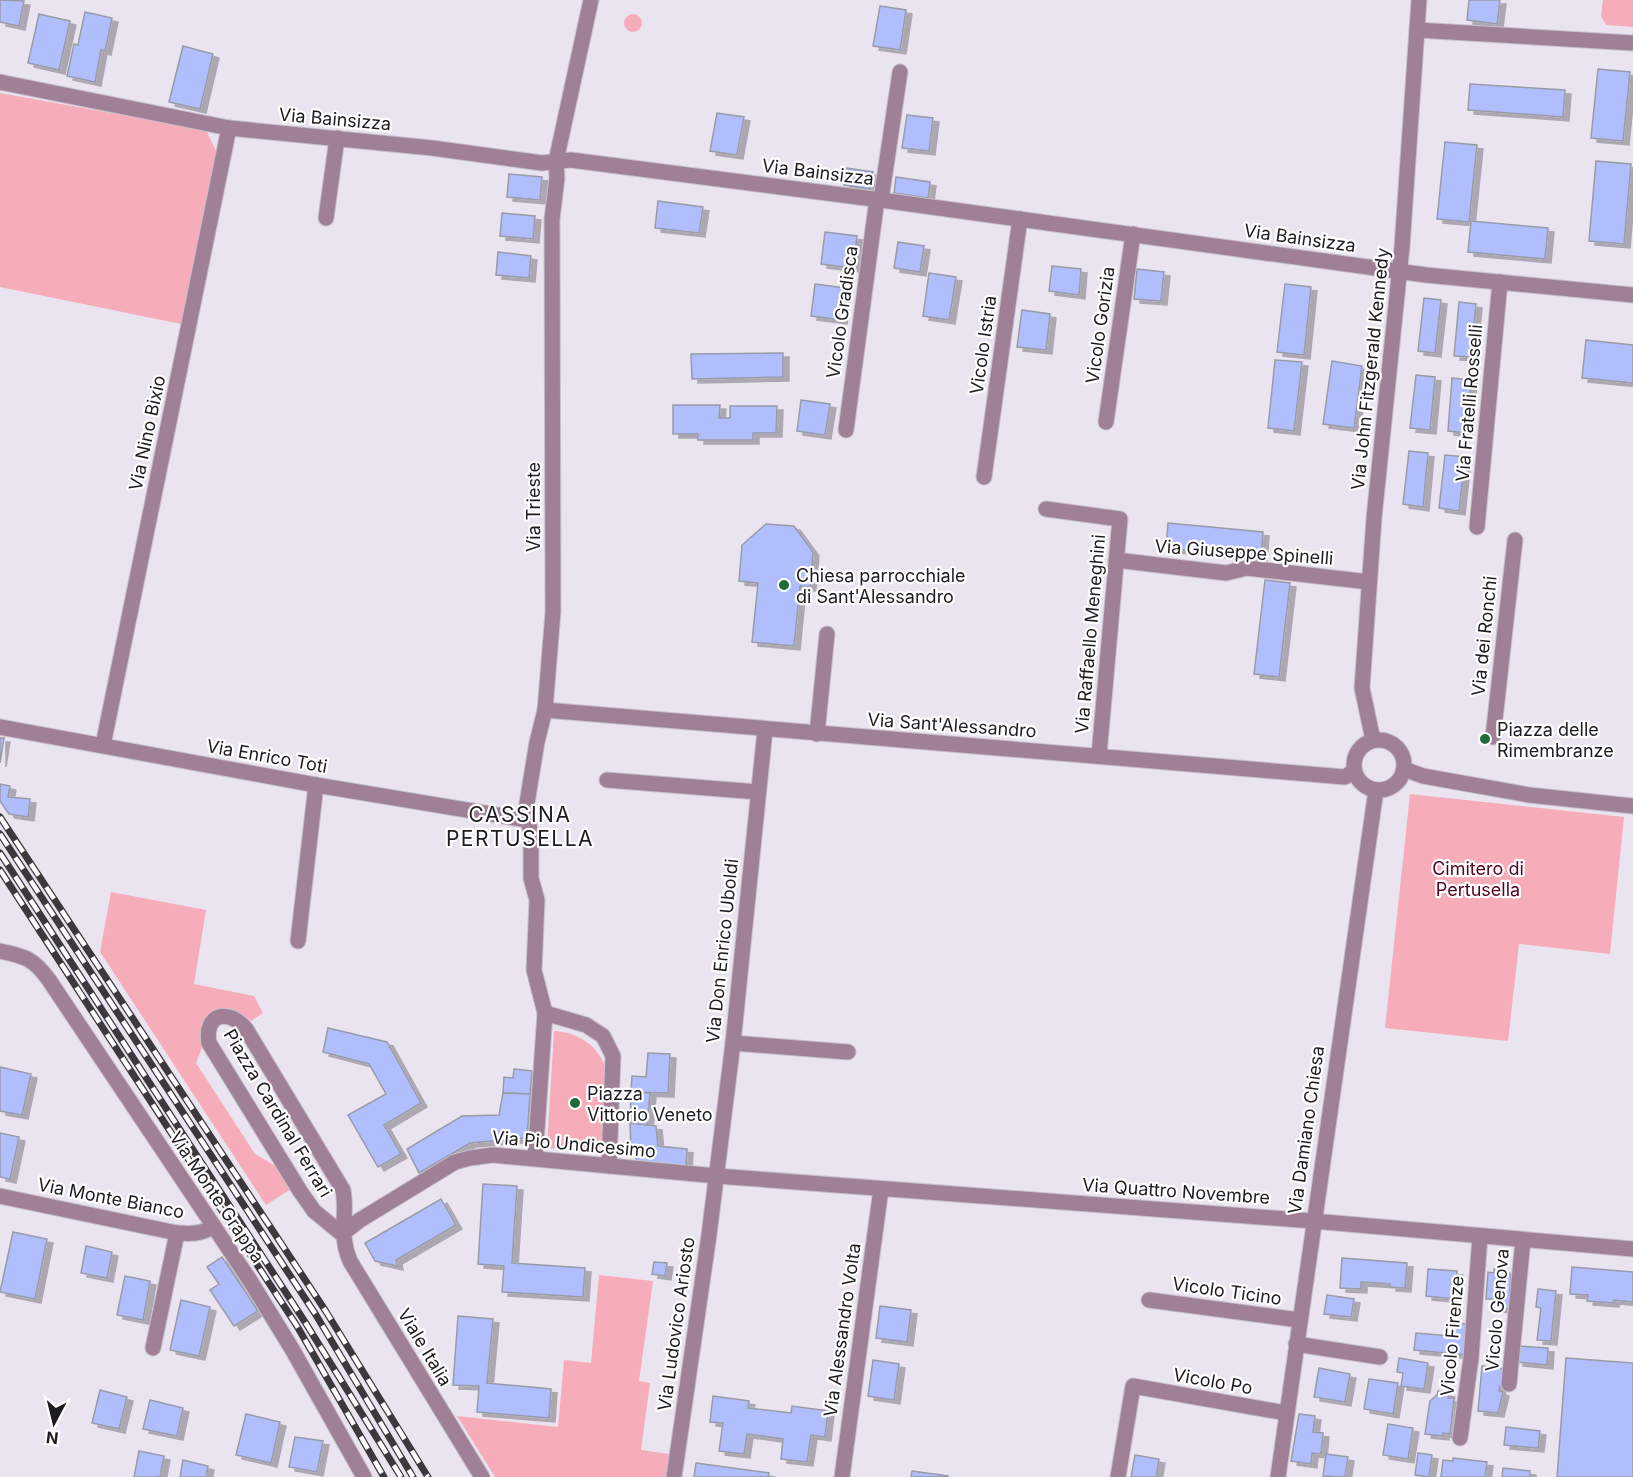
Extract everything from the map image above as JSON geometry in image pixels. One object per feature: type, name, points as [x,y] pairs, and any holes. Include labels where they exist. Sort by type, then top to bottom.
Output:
[{"type":"street","name":"Via Trieste","points":[[545,1013],[534,970],[537,900],[531,878],[531,835],[526,809],[537,742],[545,710],[553,612],[552,219],[557,178],[556,161],[591,0]]},
{"type":"street","name":"Via John Fitzgerald Kennedy","points":[[1373,740],[1362,688],[1369,582],[1400,271],[1419,0]]},
{"type":"street","points":[[1417,30],[1633,43]]},
{"type":"street","name":"Vicolo Gradisca","points":[[846,430],[879,199],[900,72]]},
{"type":"street","name":"Via Bainsizza","points":[[0,82],[229,128],[337,138],[542,163],[571,160],[879,199],[1400,271],[1633,296]]},
{"type":"street","name":"Via Nino Bixio","points":[[103,745],[229,128]]},
{"type":"street","points":[[326,218],[337,138]]},
{"type":"street","name":"Vicolo Istria","points":[[984,477],[1020,219]]},
{"type":"street","name":"Vicolo Gorizia","points":[[1106,422],[1133,234]]},
{"type":"street","name":"Via Fratelli Rosselli","points":[[1477,527],[1500,282]]},
{"type":"street","name":"Via Raffaello Meneghini","points":[[1046,509],[1120,519],[1099,755]]},
{"type":"street","name":"Via dei Ronchi","points":[[1493,737],[1515,540]]},
{"type":"street","name":"Via Giuseppe Spinelli","points":[[1116,560],[1226,573],[1247,568],[1369,582]]},
{"type":"street","points":[[817,734],[827,634]]},
{"type":"street","name":"Via Sant'Alessandro","points":[[545,710],[1345,777],[1354,771]]},
{"type":"street","name":"Via Enrico Toti","points":[[0,727],[316,785],[527,820]]},
{"type":"street","name":"Via Don Enrico Uboldi","points":[[717,1176],[765,730]]},
{"type":"street","points":[[1373,740],[1387,741],[1395,745],[1404,759],[1404,769],[1396,784],[1376,790],[1364,785],[1354,771],[1356,755],[1361,747],[1373,740]]},
{"type":"street","points":[[1404,769],[1423,776],[1529,795],[1633,806]]},
{"type":"street","points":[[607,780],[758,792]]},
{"type":"street","points":[[298,941],[316,785]]},
{"type":"street","name":"Via Damiano Chiesa","points":[[1278,1477],[1376,790]]},
{"type":"street","name":"Via Monte Grappa","points":[[0,951],[17,954],[34,962],[49,980],[249,1279],[292,1349],[364,1477]]},
{"type":"street","points":[[535,1158],[545,1013],[586,1025],[603,1036],[613,1056],[609,1166]]},
{"type":"street","name":"Piazza Cardinal Ferrari","points":[[229,1015],[239,1020],[246,1029],[343,1190],[342,1234],[314,1211],[300,1191],[209,1043],[207,1034],[210,1023],[219,1016],[229,1015]]},
{"type":"street","points":[[733,1043],[848,1052]]},
{"type":"street","name":"Via Pio Undicesimo","points":[[342,1234],[360,1220],[455,1162],[470,1158],[493,1155],[535,1158],[717,1176]]},
{"type":"street","name":"Via Quattro Novembre","points":[[717,1176],[1313,1221],[1633,1249]]},
{"type":"street","name":"Via Ludovico Ariosto","points":[[674,1477],[717,1176]]},
{"type":"street","name":"Via Alessandro Volta","points":[[842,1477],[881,1189]]},
{"type":"street","name":"Via Monte Bianco","points":[[0,1196],[177,1233],[195,1234],[213,1227]]},
{"type":"street","points":[[153,1348],[177,1233]]},
{"type":"street","name":"Viale Italia","points":[[342,1234],[350,1261],[482,1477]]},
{"type":"street","name":"Vicolo Firenze","points":[[1460,1438],[1471,1358],[1480,1236]]},
{"type":"street","name":"Vicolo Genova","points":[[1509,1384],[1523,1240]]},
{"type":"street","name":"Vicolo Ticino","points":[[1149,1300],[1299,1320]]},
{"type":"street","points":[[1296,1344],[1380,1357]]},
{"type":"street","name":"Vicolo Po","points":[[1118,1477],[1133,1386],[1286,1413]]},
{"type":"green space","points":[[1603,0],[1633,0],[1633,27],[1606,25],[1601,16]]},
{"type":"green space","points":[[629,14],[637,14],[642,19],[640,30],[629,32],[624,27],[624,19]]},
{"type":"green space","points":[[0,93],[206,130],[217,153],[181,324],[0,287]]},
{"type":"green space","name":"Cimitero di Pertusella","points":[[1410,794],[1624,817],[1610,954],[1519,944],[1508,1041],[1385,1028]]},
{"type":"green space","points":[[111,892],[206,910],[194,984],[254,996],[263,1013],[251,1021],[230,1009],[219,1009],[213,1013],[202,1026],[203,1045],[196,1063],[255,1154],[284,1171],[294,1187],[266,1205],[100,952]]},
{"type":"green space","points":[[554,1031],[570,1034],[585,1041],[597,1051],[605,1066],[606,1093],[601,1151],[547,1148]]},
{"type":"green space","points":[[599,1275],[653,1281],[639,1381],[650,1383],[641,1450],[669,1454],[667,1477],[495,1477],[457,1416],[558,1427],[564,1360],[591,1363]]},
{"type":"building","points":[[0,0],[24,1],[19,26],[0,22]]},
{"type":"building","points":[[1469,0],[1500,0],[1497,24],[1467,20]]},
{"type":"building","points":[[880,6],[906,10],[900,50],[873,46]]},
{"type":"building","points":[[85,12],[112,18],[105,51],[101,50],[95,82],[67,76],[74,44],[78,45]]},
{"type":"building","points":[[39,14],[70,21],[59,70],[28,63]]},
{"type":"building","points":[[183,46],[213,54],[200,109],[169,102]]},
{"type":"building","points":[[1598,69],[1630,72],[1623,141],[1591,138]]},
{"type":"building","points":[[1470,84],[1565,90],[1563,117],[1468,110]]},
{"type":"building","points":[[717,113],[744,117],[737,155],[710,151]]},
{"type":"building","points":[[907,115],[933,118],[929,151],[902,148]]},
{"type":"building","points":[[1445,142],[1477,145],[1469,222],[1437,219]]},
{"type":"building","points":[[1596,161],[1631,164],[1624,244],[1589,241]]},
{"type":"building","points":[[846,168],[873,172],[870,189],[844,185]]},
{"type":"building","points":[[509,174],[542,177],[540,200],[507,197]]},
{"type":"building","points":[[896,177],[930,182],[928,198],[894,193]]},
{"type":"building","points":[[658,201],[703,207],[699,233],[655,228]]},
{"type":"building","points":[[502,213],[535,216],[533,239],[500,236]]},
{"type":"building","points":[[1471,221],[1548,228],[1545,259],[1468,252]]},
{"type":"building","points":[[825,232],[857,236],[853,268],[821,264]]},
{"type":"building","points":[[898,242],[924,246],[920,272],[894,268]]},
{"type":"building","points":[[498,252],[531,256],[529,278],[496,275]]},
{"type":"building","points":[[1052,266],[1081,269],[1079,295],[1049,291]]},
{"type":"building","points":[[1137,269],[1164,272],[1161,301],[1134,299]]},
{"type":"building","points":[[929,273],[956,277],[949,320],[923,316]]},
{"type":"building","points":[[815,284],[845,288],[841,320],[811,316]]},
{"type":"building","points":[[1285,284],[1311,287],[1304,355],[1277,352]]},
{"type":"building","points":[[1424,298],[1441,300],[1435,353],[1418,351]]},
{"type":"building","points":[[1459,302],[1476,304],[1471,357],[1454,356]]},
{"type":"building","points":[[1022,310],[1050,314],[1046,350],[1017,347]]},
{"type":"building","points":[[1586,340],[1633,345],[1633,383],[1582,378]]},
{"type":"building","points":[[783,353],[783,377],[692,379],[691,354]]},
{"type":"building","points":[[1275,360],[1302,362],[1294,431],[1268,428]]},
{"type":"building","points":[[1332,361],[1362,366],[1354,428],[1323,424]]},
{"type":"building","points":[[1416,375],[1435,377],[1430,430],[1410,428]]},
{"type":"building","points":[[1452,378],[1471,380],[1466,433],[1448,431]]},
{"type":"building","points":[[801,400],[830,404],[825,435],[797,431]]},
{"type":"building","points":[[673,405],[720,405],[719,418],[730,418],[730,406],[777,406],[776,433],[753,433],[753,440],[698,440],[698,434],[673,434]]},
{"type":"building","points":[[1409,451],[1428,453],[1423,507],[1403,504]]},
{"type":"building","points":[[1445,455],[1465,457],[1459,511],[1439,508]]},
{"type":"building","points":[[1168,523],[1263,532],[1261,558],[1166,548]]},
{"type":"building","name":"Chiesa parrocchiale di Sant'Alessandro","points":[[766,524],[794,526],[813,552],[810,587],[800,586],[794,646],[752,642],[758,583],[739,581],[742,545]]},
{"type":"building","points":[[1265,580],[1290,583],[1279,677],[1254,674]]},
{"type":"building","points":[[0,738],[4,738],[0,763]]},
{"type":"building","points":[[0,784],[10,786],[8,797],[30,799],[28,817],[9,814],[0,801]]},
{"type":"building","points":[[328,1028],[387,1042],[421,1103],[384,1125],[401,1154],[378,1167],[348,1115],[386,1094],[369,1064],[323,1052]]},
{"type":"building","points":[[648,1053],[670,1054],[668,1093],[631,1092],[632,1076],[646,1077]]},
{"type":"building","points":[[0,1067],[31,1074],[22,1115],[0,1111]]},
{"type":"building","points":[[514,1069],[532,1071],[530,1094],[503,1093],[504,1077],[513,1078]]},
{"type":"building","points":[[631,1092],[650,1093],[647,1125],[630,1123]]},
{"type":"building","points":[[503,1093],[530,1094],[527,1138],[470,1143],[419,1173],[407,1149],[462,1116],[499,1115]]},
{"type":"building","points":[[630,1123],[656,1126],[658,1146],[687,1149],[686,1166],[642,1165],[631,1153]]},
{"type":"building","points":[[0,1133],[19,1137],[10,1179],[0,1177]]},
{"type":"building","points":[[483,1184],[517,1186],[512,1263],[585,1268],[583,1297],[502,1292],[504,1266],[478,1264]]},
{"type":"building","points":[[441,1199],[456,1225],[396,1260],[397,1266],[375,1261],[365,1243]]},
{"type":"building","points":[[13,1232],[47,1239],[35,1299],[0,1292]]},
{"type":"building","points":[[86,1246],[112,1252],[107,1278],[81,1273]]},
{"type":"building","points":[[222,1257],[258,1311],[234,1326],[210,1290],[219,1284],[207,1267]]},
{"type":"building","points":[[1342,1258],[1407,1263],[1405,1288],[1390,1287],[1390,1284],[1361,1282],[1361,1289],[1340,1288]]},
{"type":"building","points":[[654,1262],[667,1263],[665,1276],[652,1274]]},
{"type":"building","points":[[1572,1267],[1633,1272],[1633,1302],[1587,1301],[1588,1295],[1570,1294]]},
{"type":"building","points":[[1428,1269],[1457,1271],[1455,1299],[1426,1296]]},
{"type":"building","points":[[1494,1269],[1504,1269],[1504,1274],[1511,1275],[1509,1309],[1493,1308],[1494,1299],[1486,1299],[1488,1272],[1494,1273]]},
{"type":"building","points":[[125,1276],[150,1281],[143,1320],[117,1315]]},
{"type":"building","points":[[1538,1289],[1556,1291],[1551,1341],[1537,1340],[1541,1308],[1536,1307]]},
{"type":"building","points":[[1327,1295],[1354,1299],[1351,1317],[1324,1314]]},
{"type":"building","points":[[181,1300],[210,1307],[199,1356],[170,1350]]},
{"type":"building","points":[[880,1306],[911,1310],[907,1342],[876,1338]]},
{"type":"building","points":[[458,1316],[493,1319],[487,1383],[551,1389],[549,1418],[477,1412],[479,1386],[453,1385]]},
{"type":"building","points":[[1453,1323],[1471,1324],[1468,1355],[1414,1350],[1416,1333],[1452,1336]]},
{"type":"building","points":[[1518,1346],[1548,1348],[1547,1365],[1517,1362]]},
{"type":"building","points":[[1399,1358],[1428,1363],[1424,1389],[1401,1386],[1403,1373],[1397,1372]]},
{"type":"building","points":[[1566,1358],[1633,1363],[1633,1477],[1557,1477]]},
{"type":"building","points":[[873,1360],[899,1364],[894,1400],[868,1396]]},
{"type":"building","points":[[1482,1366],[1506,1369],[1504,1386],[1500,1386],[1499,1391],[1503,1392],[1498,1413],[1478,1411]]},
{"type":"building","points":[[1319,1368],[1350,1374],[1345,1402],[1314,1397]]},
{"type":"building","points":[[1369,1379],[1398,1383],[1393,1414],[1364,1409]]},
{"type":"building","points":[[100,1390],[127,1397],[119,1429],[92,1423]]},
{"type":"building","points":[[1438,1391],[1449,1393],[1448,1398],[1454,1398],[1450,1434],[1443,1433],[1443,1436],[1425,1434],[1430,1401]]},
{"type":"building","points":[[713,1396],[749,1401],[748,1408],[791,1413],[792,1406],[828,1411],[825,1437],[811,1435],[807,1462],[781,1459],[783,1439],[747,1434],[744,1454],[719,1451],[723,1423],[710,1422]]},
{"type":"building","points":[[150,1400],[183,1408],[177,1436],[143,1429]]},
{"type":"building","points":[[246,1414],[280,1422],[271,1463],[236,1455]]},
{"type":"building","points":[[1299,1414],[1315,1416],[1313,1432],[1323,1433],[1321,1454],[1312,1453],[1311,1464],[1291,1461]]},
{"type":"building","points":[[1388,1424],[1413,1428],[1408,1459],[1383,1455]]},
{"type":"building","points":[[1506,1427],[1540,1431],[1538,1448],[1504,1445]]},
{"type":"building","points":[[295,1437],[323,1441],[317,1472],[289,1467]]},
{"type":"building","points":[[139,1451],[164,1456],[160,1477],[134,1477]]},
{"type":"building","points":[[1418,1453],[1432,1455],[1429,1477],[1415,1475]]},
{"type":"building","points":[[1326,1454],[1348,1457],[1345,1477],[1323,1476]]},
{"type":"building","points":[[1135,1455],[1159,1459],[1156,1477],[1131,1477]]},
{"type":"building","points":[[1453,1458],[1487,1462],[1485,1477],[1441,1477],[1443,1460],[1453,1461]]},
{"type":"building","points":[[183,1460],[208,1466],[206,1477],[180,1477]]},
{"type":"building","points":[[696,1463],[769,1473],[768,1477],[694,1477]]},
{"type":"building","points":[[1503,1468],[1530,1471],[1530,1477],[1502,1477]]},
{"type":"building","points":[[912,1471],[948,1476],[948,1477],[911,1477]]},
{"type":"railway","points":[[0,817],[325,1310],[428,1477]]},
{"type":"railway","points":[[0,834],[316,1315],[413,1477]]},
{"type":"railway","points":[[0,853],[305,1322],[401,1477]]},
{"type":"railway","points":[[0,870],[297,1326],[384,1477]]},
{"type":"place","name":"Chiesa parrocchiale di Sant'Alessandro","points":[[784,585]]},
{"type":"place","name":"Piazza delle Rimembranze","points":[[1485,739]]},
{"type":"place","name":"Piazza Vittorio Veneto","points":[[575,1103]]},
{"type":"district","name":"CASSINA PERTUSELLA","points":[[520,826]]}]
